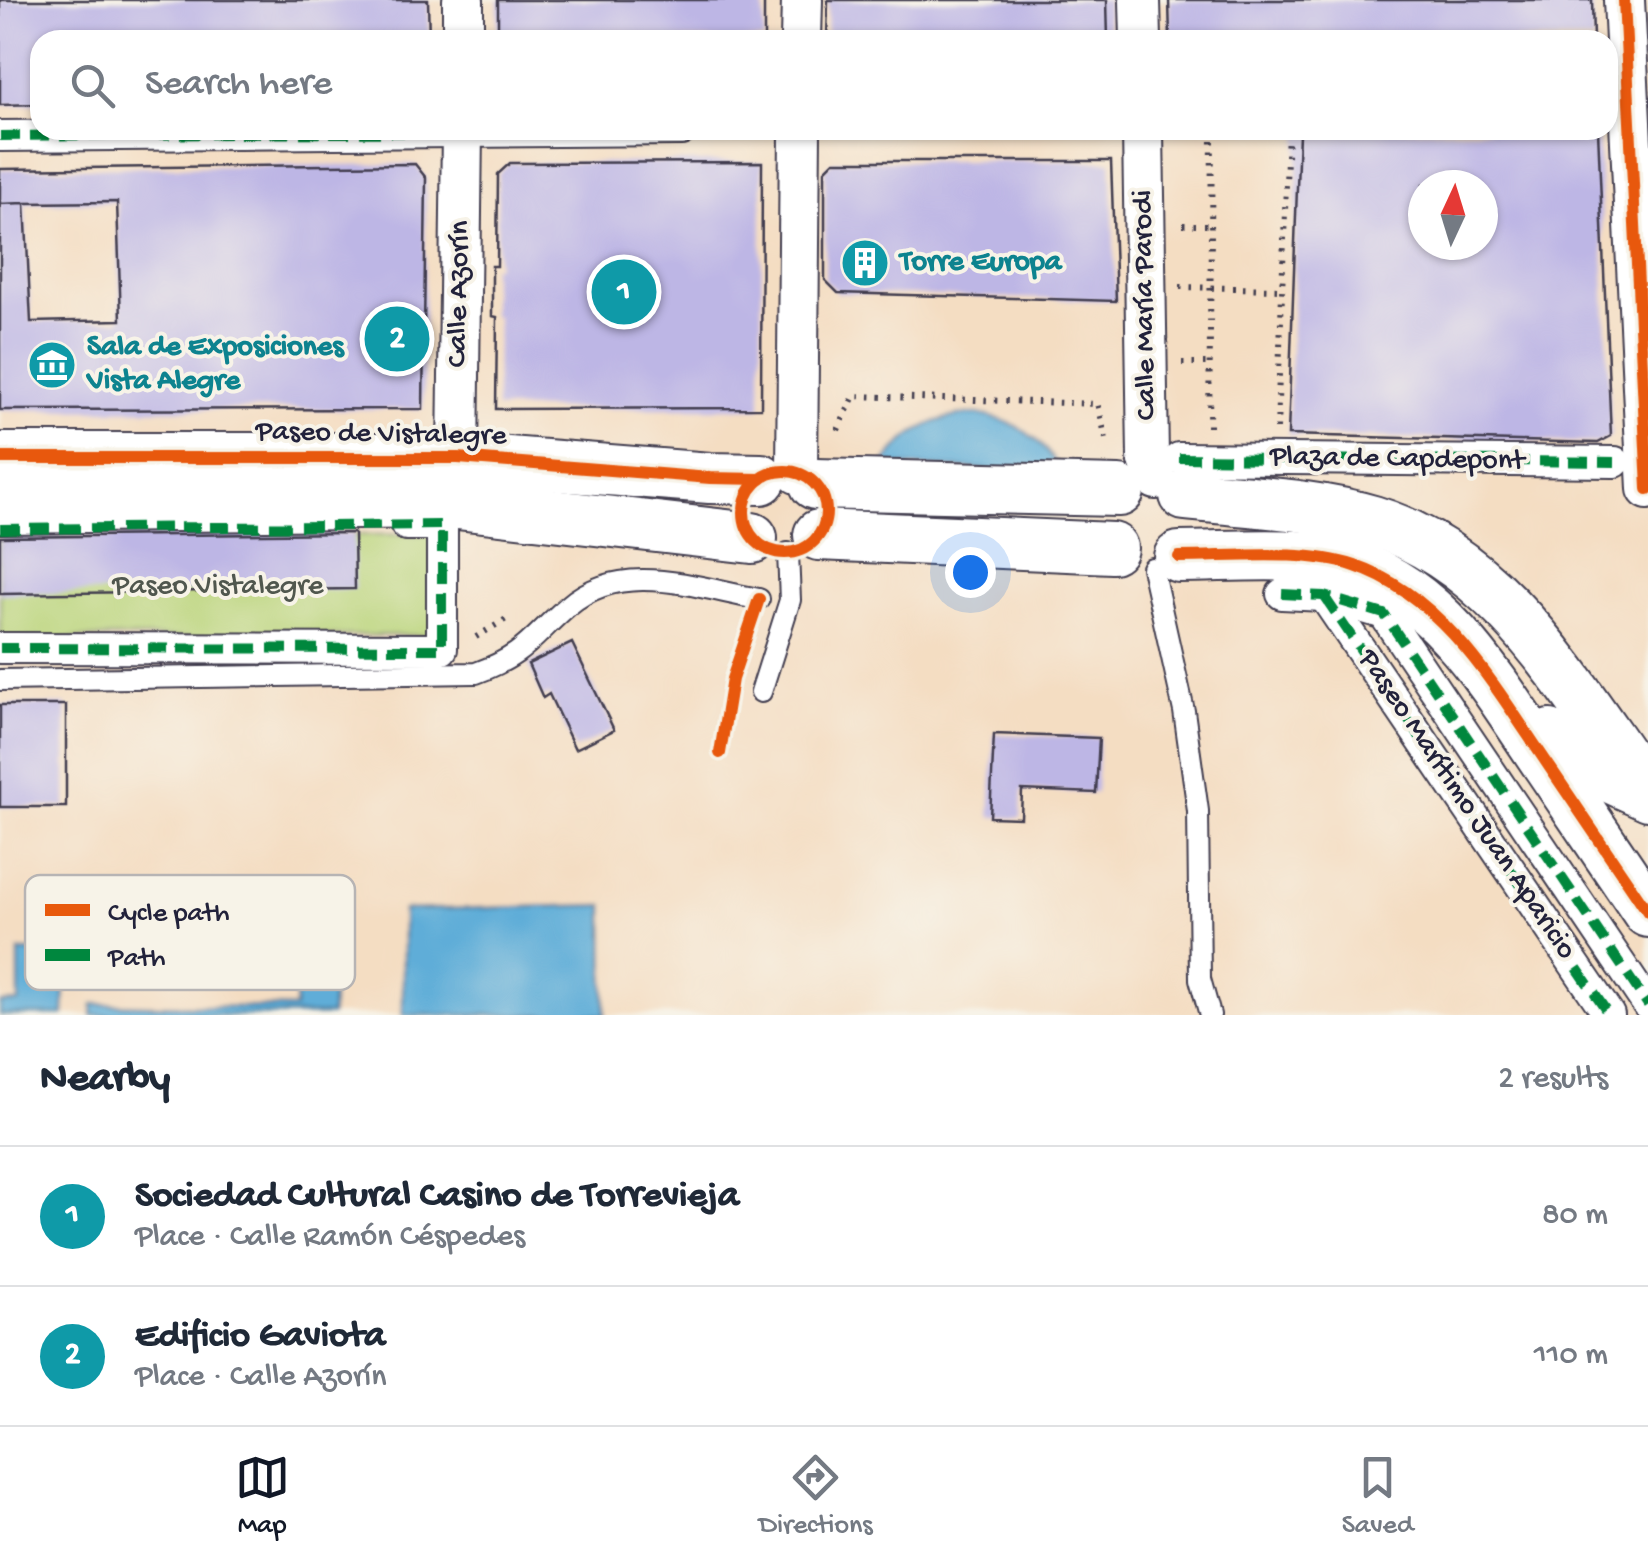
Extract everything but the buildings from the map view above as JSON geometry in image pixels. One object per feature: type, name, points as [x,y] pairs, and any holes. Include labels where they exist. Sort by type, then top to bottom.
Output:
[{"type":"street","points":[[463,30],[464,0]]},
{"type":"street","points":[[801,30],[802,0]]},
{"type":"street","points":[[1140,0],[1141,30]]},
{"type":"street","points":[[1624,0],[1631,462],[1648,489]]},
{"type":"street","points":[[0,136],[30,136]]},
{"type":"street","name":"Calle Azorín","points":[[458,458],[462,140]]},
{"type":"street","points":[[791,478],[800,140]]},
{"type":"street","name":"Calle María Parodi","points":[[1143,140],[1148,458],[1169,476]]},
{"type":"street","name":"Paseo de Vistalegre","points":[[0,458],[458,458],[710,478],[1169,476],[1342,514],[1410,535],[1442,553],[1495,592],[1521,621],[1648,797]]},
{"type":"street","name":"Plaza de Capdepont","points":[[1169,476],[1276,459],[1631,462]]},
{"type":"street","points":[[1169,476],[1192,507],[1194,534],[1148,558],[1106,534],[1105,518],[1110,503],[1169,476]]},
{"type":"street","points":[[791,478],[823,495],[826,508],[786,542],[744,513],[751,488],[791,478]]},
{"type":"street","points":[[0,508],[449,502],[786,542],[1148,558],[1321,559],[1376,574],[1408,593],[1439,620],[1511,711],[1648,912]]},
{"type":"street","points":[[0,529],[442,524],[442,650],[0,648]]},
{"type":"street","points":[[1282,594],[1324,596],[1384,614],[1648,1004]]},
{"type":"street","name":"Paseo Marítimo Juan Aparicio","points":[[1324,596],[1609,1015]]},
{"type":"street","points":[[1511,711],[1549,728],[1575,767],[1648,797]]},
{"type":"lane","points":[[761,692],[790,600],[786,542]]},
{"type":"lane","points":[[1148,558],[1184,711],[1198,811],[1200,979],[1210,1015]]},
{"type":"lane","points":[[0,680],[476,673],[524,650],[588,590],[614,580],[635,577],[760,599]]},
{"type":"path","points":[[1169,476],[1210,362],[1212,140]]},
{"type":"path","points":[[1276,459],[1288,140]]},
{"type":"path","points":[[1172,224],[1211,225]]},
{"type":"path","points":[[1174,288],[1282,288]]},
{"type":"path","points":[[1176,362],[1210,362]]},
{"type":"path","points":[[835,436],[854,396],[1098,404],[1107,442]]},
{"type":"green space","name":"Paseo Vistalegre","points":[[435,534],[436,635],[0,639],[0,539]]},
{"type":"water","points":[[975,414],[1003,420],[1026,432],[1046,450],[1062,473],[883,465],[902,443],[923,428],[947,418]]},
{"type":"water","points":[[604,905],[605,1015],[403,1015],[403,910]]},
{"type":"water","points":[[19,951],[25,951],[25,990],[65,990],[64,1015],[0,1015],[0,1003],[19,1002]]},
{"type":"water","points":[[296,990],[332,990],[331,1015],[92,1015],[93,1004],[295,1008]]},
{"type":"marked path","points":[[0,136],[30,136]]},
{"type":"marked path","points":[[1179,458],[1615,462]]},
{"type":"marked path","points":[[0,529],[442,525],[442,649],[0,648]]},
{"type":"marked path","points":[[1282,594],[1324,596],[1384,614],[1648,1005]]},
{"type":"marked path","points":[[1324,596],[1609,1015]]},
{"type":"cycle path","points":[[1624,0],[1648,489]]},
{"type":"cycle path","points":[[0,458],[458,458],[761,479]]},
{"type":"cycle path","points":[[785,471],[801,474],[814,483],[823,496],[826,512],[823,528],[814,541],[801,550],[785,553],[769,550],[756,541],[747,528],[744,512],[747,496],[756,483],[769,474],[785,471]]},
{"type":"cycle path","points":[[1179,557],[1313,557],[1355,566],[1387,580],[1416,600],[1442,623],[1489,678],[1648,912]]},
{"type":"cycle path","points":[[720,753],[732,679],[759,599]]},
{"type":"place","name":"Torre Europa","points":[[865,263]]},
{"type":"place","name":"Sociedad Cultural Casino de Torrevieja","points":[[624,292]]},
{"type":"place","name":"Edificio Gaviota","points":[[397,339]]},
{"type":"place","name":"Sala de Exposiciones Vista Alegre","points":[[52,365]]}]
